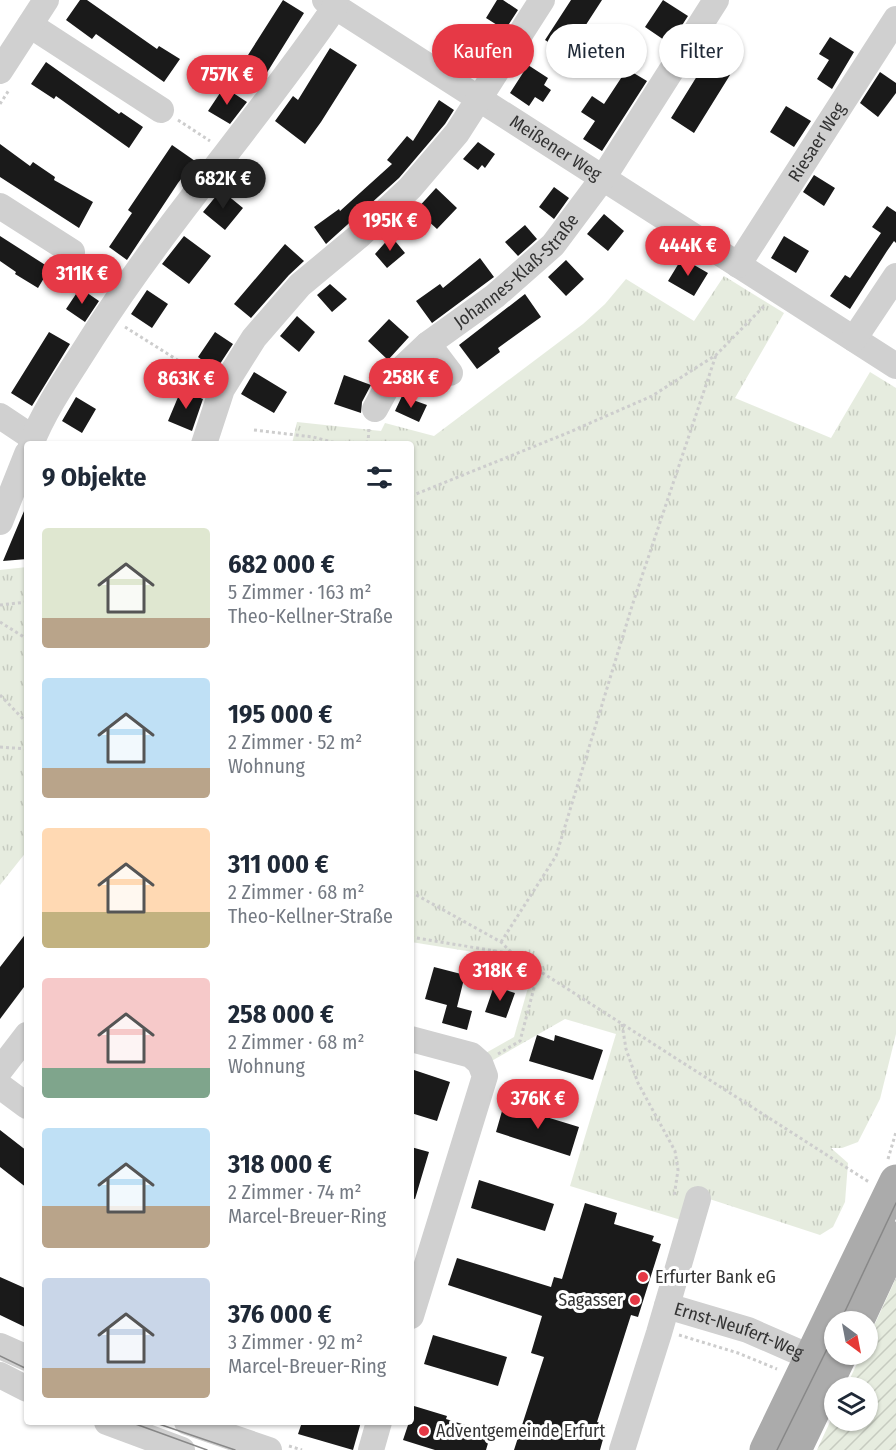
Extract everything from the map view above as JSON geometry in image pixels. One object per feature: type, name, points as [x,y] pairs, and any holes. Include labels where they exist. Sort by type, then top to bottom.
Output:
[{"type":"main road","points":[[766,1450],[812,1361],[886,1184]]},
{"type":"main road","points":[[862,1311],[896,1239]]},
{"type":"main road","points":[[795,1450],[812,1361]]},
{"type":"street","points":[[0,71],[46,0]]},
{"type":"street","points":[[205,441],[222,389],[254,338],[300,285],[359,236],[410,188],[457,133],[542,0]]},
{"type":"street","name":"Johannes-Klaß-Straße","points":[[375,409],[392,378],[428,344],[495,296],[553,245],[603,178],[716,0]]},
{"type":"street","points":[[32,441],[50,405],[125,287],[226,152],[270,98],[330,4]]},
{"type":"street","name":"Meißener Weg","points":[[330,4],[783,294],[795,314],[823,331],[848,336],[896,366]]},
{"type":"street","name":"Riesaer Weg","points":[[738,265],[896,19]]},
{"type":"street","points":[[30,25],[161,110]]},
{"type":"street","points":[[0,206],[72,252]]},
{"type":"street","points":[[848,336],[896,276]]},
{"type":"street","points":[[428,344],[450,373]]},
{"type":"street","points":[[0,417],[25,441]]},
{"type":"street","points":[[0,522],[24,461]]},
{"type":"street","points":[[0,1070],[24,1039]]},
{"type":"street","points":[[414,1040],[471,1055],[480,1063],[485,1076],[418,1264],[414,1294]]},
{"type":"street","points":[[0,1086],[24,1104]]},
{"type":"street","name":"Ernst-Neufert-Weg","points":[[622,1450],[663,1317],[686,1199]]},
{"type":"street","name":"Ernst-Neufert-Weg","points":[[663,1317],[748,1330],[812,1361]]},
{"type":"street","points":[[0,1346],[24,1357]]},
{"type":"street","points":[[0,1375],[24,1387]]},
{"type":"street","points":[[115,1425],[182,1450]]},
{"type":"street","points":[[196,1425],[269,1450]]},
{"type":"street","points":[[371,1450],[378,1425]]},
{"type":"path","points":[[161,110],[226,152]]},
{"type":"path","points":[[72,252],[125,287]]},
{"type":"path","points":[[414,494],[565,434],[652,396],[716,355],[783,294]]},
{"type":"path","points":[[107,315],[222,389]]},
{"type":"path","points":[[501,942],[556,856],[632,606],[716,355]]},
{"type":"path","points":[[254,430],[328,441]]},
{"type":"path","points":[[0,605],[24,602]]},
{"type":"path","points":[[0,622],[24,637]]},
{"type":"path","points":[[0,695],[24,720]]},
{"type":"path","points":[[0,747],[24,749]]},
{"type":"path","points":[[414,894],[501,942],[513,954],[621,1022],[886,1184]]},
{"type":"path","points":[[414,938],[513,954]]},
{"type":"path","points":[[512,1046],[520,1041],[539,969]]},
{"type":"path","points":[[621,1022],[626,1049],[638,1083],[675,1151],[686,1199]]},
{"type":"path","points":[[663,1317],[738,1353],[812,1361]]},
{"type":"green space","points":[[724,276],[784,313],[735,398],[831,438],[870,372],[896,388],[896,1034],[880,1099],[858,1142],[842,1148],[831,1148],[848,1163],[845,1202],[833,1227],[820,1235],[691,1193],[681,1220],[570,1186],[616,1034],[565,1019],[488,1063],[484,1054],[514,1037],[533,970],[516,959],[414,942],[414,441],[293,441],[297,422],[381,431],[385,423],[434,436],[583,324],[605,304],[626,279],[694,321]]},
{"type":"green space","points":[[24,567],[24,855],[0,885],[0,570]]},
{"type":"green space","points":[[896,1278],[896,1450],[817,1450],[826,1431],[878,1431],[878,1377],[851,1377],[856,1365],[878,1365],[878,1317]]},
{"type":"building","points":[[80,0],[87,0],[157,49],[159,46],[180,59],[164,82],[96,34],[92,39],[66,20]]},
{"type":"building","points":[[283,0],[304,13],[263,79],[241,66]]},
{"type":"building","points":[[497,0],[503,0],[518,10],[509,24],[496,24],[486,18]]},
{"type":"building","points":[[571,0],[602,0],[586,24],[555,24]]},
{"type":"building","points":[[663,0],[688,16],[683,24],[659,24],[659,37],[647,28],[647,24]]},
{"type":"building","points":[[830,37],[854,52],[832,89],[817,79],[829,60],[819,54]]},
{"type":"building","points":[[330,48],[357,65],[305,144],[275,121],[293,96],[298,100]]},
{"type":"building","points":[[46,62],[119,114],[121,112],[143,127],[129,148],[56,96],[54,99],[31,84]]},
{"type":"building","points":[[534,69],[548,78],[544,85],[551,90],[543,102],[535,97],[529,106],[510,93],[520,78],[534,78]]},
{"type":"building","points":[[880,72],[896,83],[896,93],[878,117],[860,103]]},
{"type":"building","points":[[621,78],[642,78],[647,81],[602,151],[583,139],[595,121],[581,112],[592,96],[604,104]]},
{"type":"building","points":[[696,78],[728,78],[694,133],[671,118]]},
{"type":"building","points":[[224,87],[247,102],[230,124],[208,111]]},
{"type":"building","points":[[439,100],[454,110],[445,124],[399,178],[326,244],[314,227],[339,209],[340,211],[392,164],[387,160],[407,136],[413,141]]},
{"type":"building","points":[[786,106],[811,121],[794,147],[770,132]]},
{"type":"building","points":[[478,142],[495,154],[485,168],[482,165],[478,170],[463,159]]},
{"type":"building","points":[[0,144],[30,166],[33,162],[55,177],[54,180],[93,202],[79,228],[0,177]]},
{"type":"building","points":[[172,145],[195,161],[127,260],[109,247],[132,213],[128,210]]},
{"type":"building","points":[[814,175],[835,188],[824,206],[803,192]]},
{"type":"building","points":[[554,187],[569,198],[554,219],[539,207]]},
{"type":"building","points":[[436,188],[457,208],[437,229],[416,210]]},
{"type":"building","points":[[221,190],[243,208],[225,230],[203,212]]},
{"type":"building","points":[[887,206],[896,212],[896,243],[894,241],[850,309],[830,296],[845,275],[850,278],[881,233],[872,227]]},
{"type":"building","points":[[604,214],[624,231],[608,251],[587,234]]},
{"type":"building","points":[[525,225],[537,239],[518,256],[505,242]]},
{"type":"building","points":[[0,236],[50,268],[38,288],[15,274],[16,272],[0,261]]},
{"type":"building","points":[[184,236],[211,256],[189,284],[162,264]]},
{"type":"building","points":[[391,236],[405,253],[387,268],[375,254]]},
{"type":"building","points":[[784,236],[809,251],[796,273],[771,258]]},
{"type":"building","points":[[285,244],[304,261],[251,318],[234,304]]},
{"type":"building","points":[[480,258],[494,277],[432,323],[416,301],[440,284],[443,288]]},
{"type":"building","points":[[682,258],[708,273],[694,296],[668,281]]},
{"type":"building","points":[[566,260],[584,279],[566,296],[548,277]]},
{"type":"building","points":[[330,284],[347,299],[332,312],[317,295]]},
{"type":"building","points":[[80,288],[99,301],[85,322],[66,309]]},
{"type":"building","points":[[147,290],[168,304],[152,328],[131,314]]},
{"type":"building","points":[[525,294],[541,317],[498,348],[500,352],[477,369],[459,345]]},
{"type":"building","points":[[297,316],[315,332],[299,352],[280,336]]},
{"type":"building","points":[[389,319],[409,337],[388,360],[368,341]]},
{"type":"building","points":[[49,332],[70,344],[32,406],[11,393]]},
{"type":"building","points":[[215,332],[233,344],[216,370],[198,357]]},
{"type":"building","points":[[254,372],[287,392],[274,413],[241,394]]},
{"type":"building","points":[[344,375],[371,385],[362,402],[361,413],[334,404]]},
{"type":"building","points":[[181,390],[203,399],[192,431],[168,421]]},
{"type":"building","points":[[402,396],[427,405],[419,422],[395,411]]},
{"type":"building","points":[[76,397],[96,409],[82,433],[62,421]]},
{"type":"building","points":[[24,511],[24,559],[3,561]]},
{"type":"building","points":[[24,936],[24,987],[0,1019],[0,967]]},
{"type":"building","points":[[434,967],[465,975],[457,1007],[472,1011],[467,1030],[442,1023],[447,1005],[425,999]]},
{"type":"building","points":[[494,986],[515,993],[506,1018],[485,1012]]},
{"type":"building","points":[[537,1035],[554,1041],[555,1035],[603,1050],[593,1080],[529,1061]]},
{"type":"building","points":[[414,1070],[450,1082],[437,1121],[414,1114]]},
{"type":"building","points":[[504,1104],[579,1127],[570,1156],[496,1132]]},
{"type":"building","points":[[0,1130],[24,1149],[24,1186],[0,1167]]},
{"type":"building","points":[[414,1148],[429,1152],[414,1199]]},
{"type":"building","points":[[479,1180],[554,1204],[545,1231],[471,1208]]},
{"type":"building","points":[[585,1203],[617,1213],[614,1224],[654,1236],[652,1241],[661,1244],[638,1317],[631,1315],[597,1422],[607,1425],[600,1450],[514,1450],[544,1357],[531,1353],[542,1316],[448,1285],[457,1258],[551,1287],[554,1277],[562,1279]]},
{"type":"building","points":[[0,1277],[24,1288],[24,1327],[0,1315]]},
{"type":"building","points":[[433,1335],[507,1357],[498,1386],[424,1364]]},
{"type":"building","points":[[414,1406],[491,1433],[486,1450],[435,1450],[403,1440],[408,1425],[414,1425]]},
{"type":"building","points":[[301,1425],[360,1425],[353,1450],[298,1434]]},
{"type":"tram line","points":[[845,1311],[896,1203]]},
{"type":"tram line","points":[[777,1450],[824,1355]]},
{"type":"tram line","points":[[0,1356],[24,1368]]},
{"type":"tram line","points":[[138,1425],[207,1450]]},
{"type":"tram line","points":[[162,1425],[235,1450]]},
{"type":"place","name":"Erfurter Bank eG","points":[[643,1277]]},
{"type":"place","name":"Sagasser","points":[[635,1300]]},
{"type":"place","name":"Adventgemeinde Erfurt","points":[[424,1431]]}]
